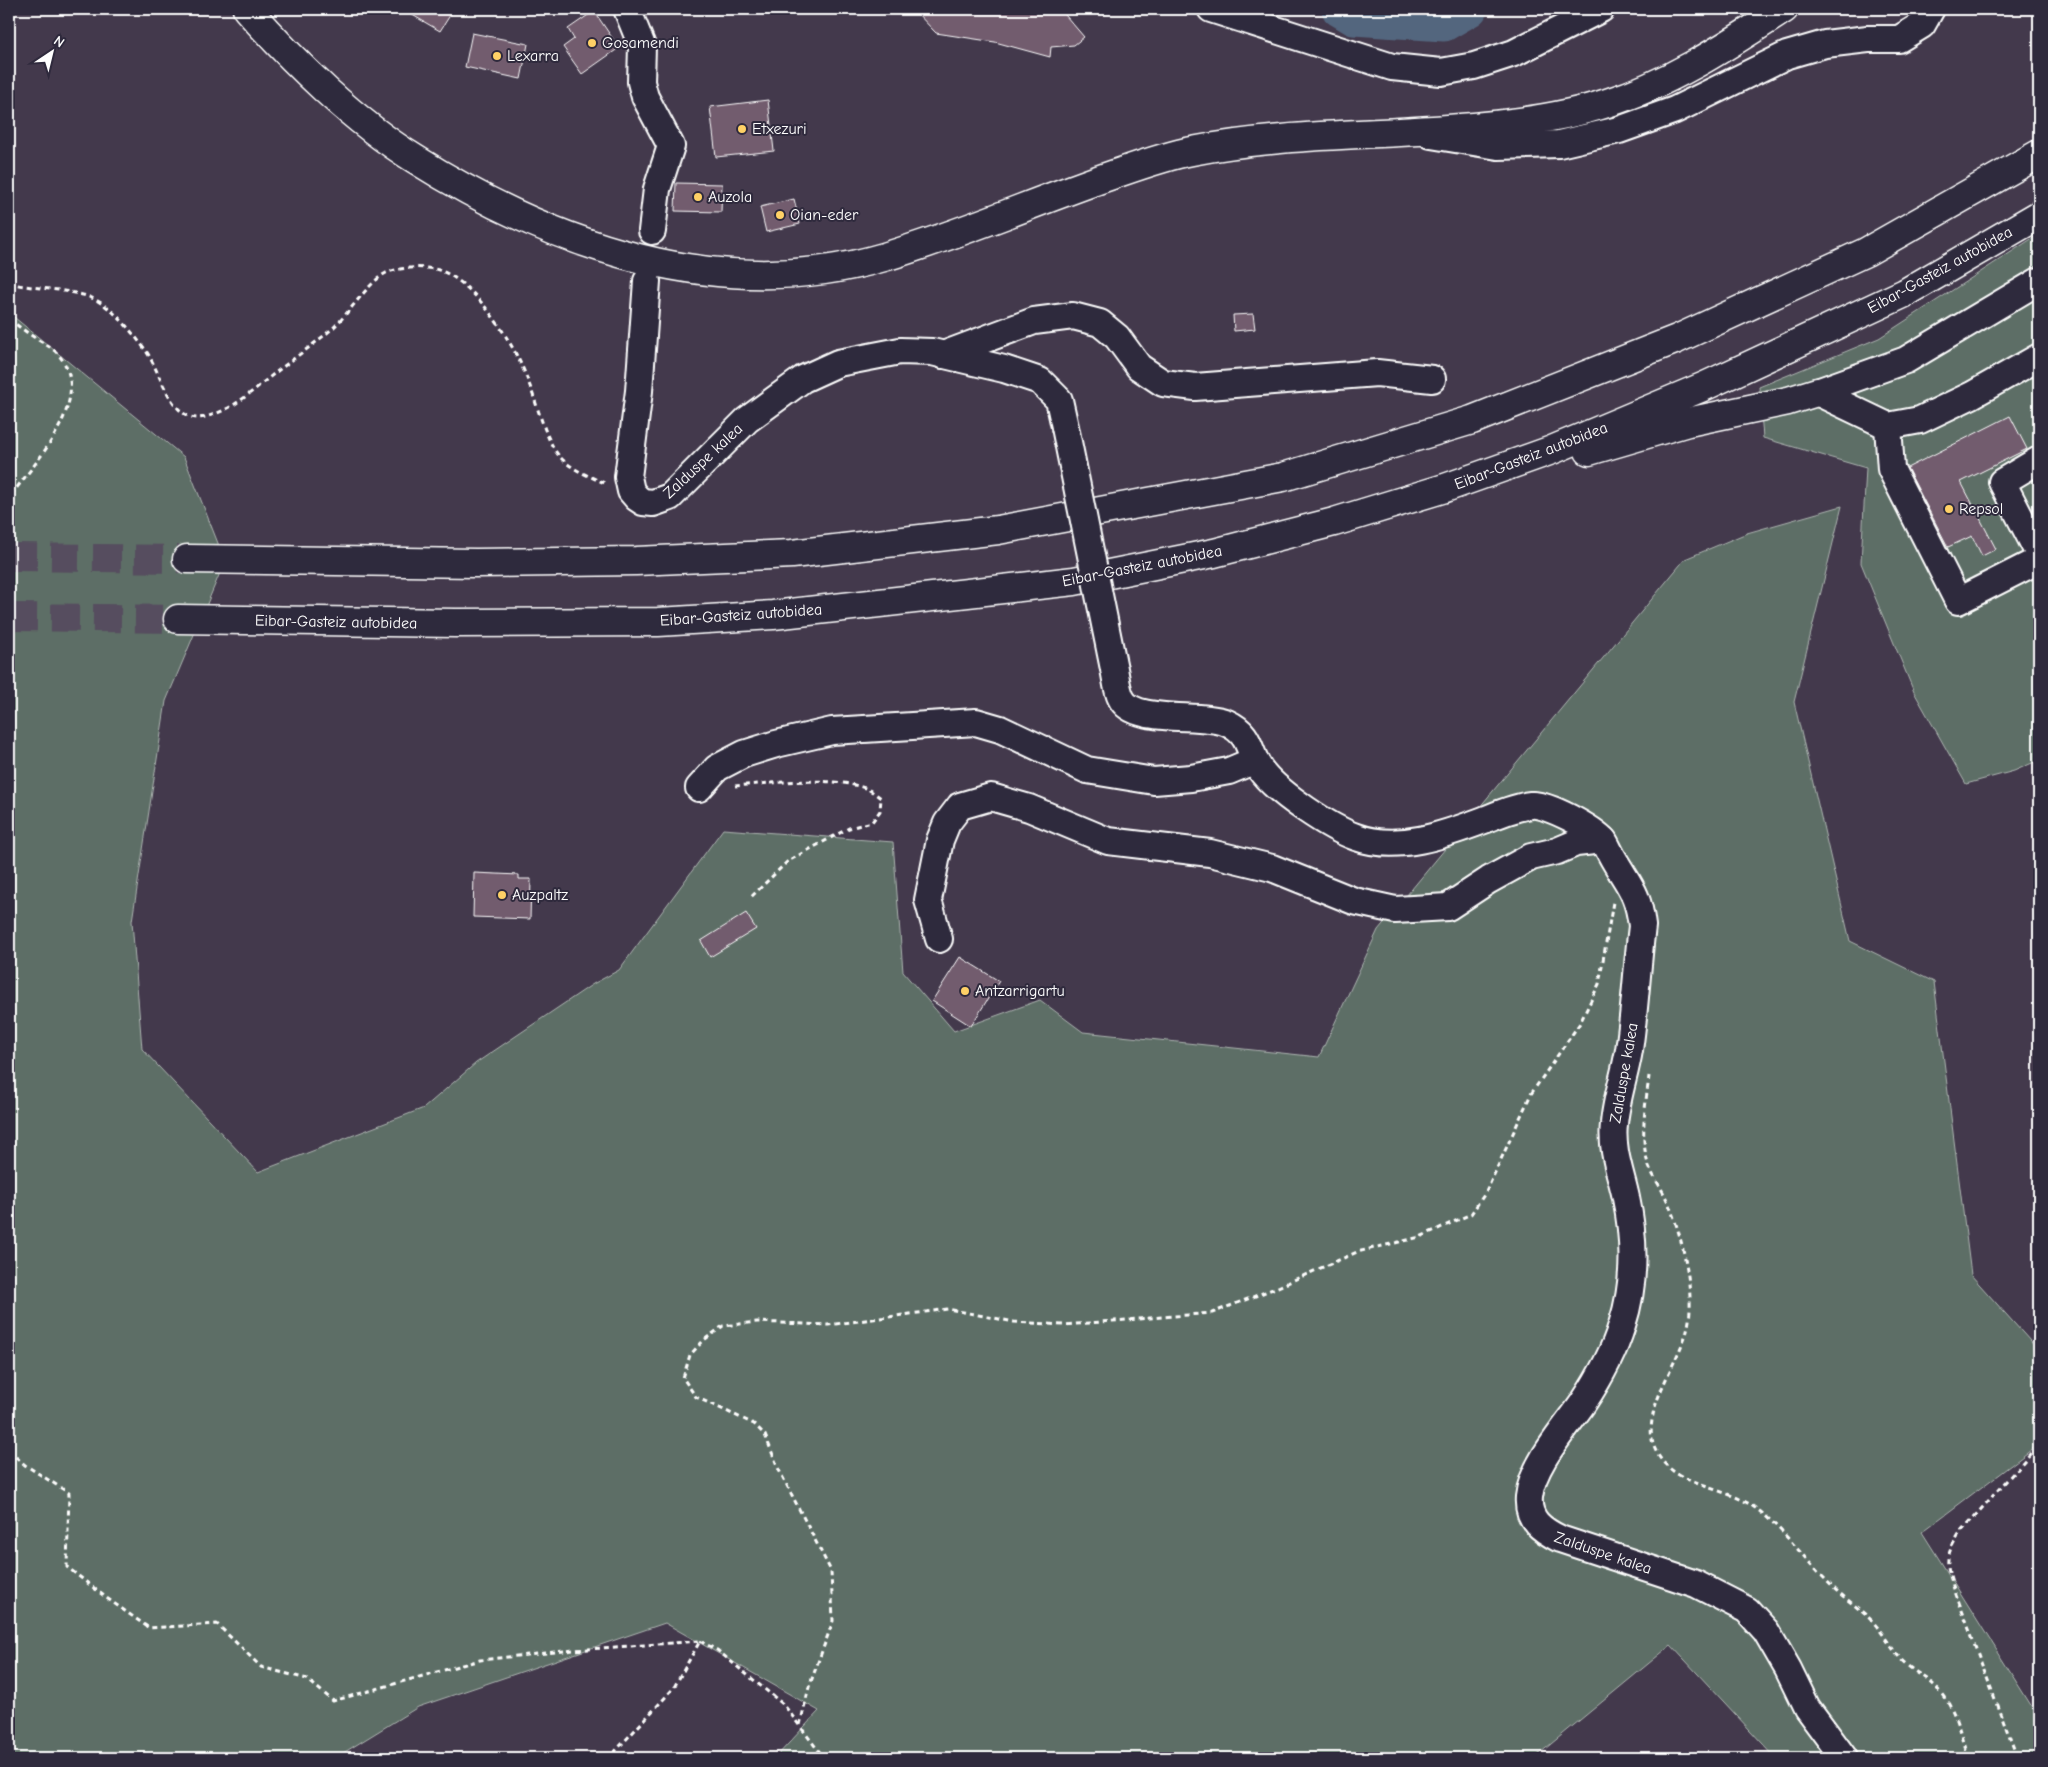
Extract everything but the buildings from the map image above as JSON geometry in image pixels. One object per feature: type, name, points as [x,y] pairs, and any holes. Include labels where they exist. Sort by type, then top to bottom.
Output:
[{"type":"main road","points":[[248,9],[301,66],[351,112],[412,158],[488,202],[569,236],[624,255],[706,272],[791,274],[835,268],[881,258],[974,227],[1061,192],[1145,164],[1189,152],[1299,137],[1523,122],[1608,103],[1692,66],[1784,9]]},
{"type":"main road","points":[[187,559],[495,562],[636,561],[792,554],[998,530],[1283,477],[1472,420],[1677,339],[1866,252],[2039,154]]},
{"type":"main road","name":"Eibar-Gasteiz autobidea","points":[[178,619],[456,623],[658,622],[773,615],[1064,582],[1214,553],[1334,522],[1445,488],[1552,450],[1705,386],[1905,293],[2039,215]]},
{"type":"main road","points":[[1552,450],[1586,452],[1688,422],[1788,401],[1817,392]]},
{"type":"street","points":[[628,9],[642,46],[641,82],[645,97],[671,146],[657,189],[652,232]]},
{"type":"street","points":[[1211,9],[1392,67],[1441,72],[1474,66],[1514,53],[1601,9]]},
{"type":"street","points":[[1408,131],[1498,146],[1560,144],[1602,134],[1676,110],[1786,55],[1825,44],[1868,39],[1899,39],[1922,24],[1931,9]]},
{"type":"street","points":[[1817,392],[1906,360],[2039,281]]},
{"type":"street","points":[[630,488],[628,469],[639,392],[647,282]]},
{"type":"street","points":[[942,355],[1034,321],[1073,316],[1100,323],[1117,337],[1139,367],[1163,383],[1195,387],[1377,373],[1432,379]]},
{"type":"street","name":"Zalduspe kalea","points":[[630,488],[637,498],[646,502],[653,503],[666,500],[747,420],[787,390],[822,369],[838,363],[900,351],[932,352],[1004,369],[1040,381],[1059,400],[1121,699],[1136,712],[1176,718],[1205,718],[1228,723],[1246,737],[1254,760],[1264,775],[1334,828],[1358,838],[1380,842],[1411,842],[1463,828],[1517,808],[1532,805],[1543,806],[1564,815],[1603,840],[1634,890],[1640,908],[1642,926],[1629,1052],[1614,1124],[1617,1161],[1631,1228],[1632,1280],[1622,1326],[1608,1359],[1584,1402],[1544,1460],[1533,1481],[1529,1498],[1530,1512],[1534,1522],[1560,1539],[1696,1584],[1747,1610],[1766,1631],[1788,1669],[1806,1708],[1844,1758]]},
{"type":"street","points":[[1817,392],[1888,426],[1920,420],[1972,395],[2039,357]]},
{"type":"street","points":[[1888,426],[1891,469],[1958,601],[2039,560]]},
{"type":"street","points":[[2039,460],[2002,482],[2039,554]]},
{"type":"street","points":[[699,788],[717,768],[744,754],[776,744],[832,731],[976,722],[1000,730],[1087,770],[1154,781],[1191,778],[1229,771],[1254,760]]},
{"type":"street","points":[[939,939],[928,900],[940,840],[947,824],[960,806],[991,796],[1029,808],[1108,841],[1210,853],[1272,868],[1354,901],[1395,910],[1448,907],[1489,880],[1531,857],[1557,851],[1576,843],[1603,840]]},
{"type":"path","points":[[9,283],[84,295],[106,306],[137,338],[152,358],[170,400],[186,416],[198,418],[236,404],[334,327],[384,274],[399,270],[422,268],[439,270],[462,285],[487,309],[514,350],[527,377],[551,442],[561,458],[584,474],[616,488],[630,488]]},
{"type":"path","points":[[9,319],[56,352],[67,370],[71,390],[69,407],[57,432],[9,498]]},
{"type":"path","points":[[699,788],[801,782],[844,783],[866,788],[882,798],[880,811],[872,822],[849,828],[788,861],[750,898]]},
{"type":"path","points":[[800,1725],[809,1688],[833,1621],[831,1571],[779,1470],[765,1435],[754,1424],[696,1397],[683,1378],[690,1355],[704,1340],[723,1326],[757,1322],[828,1325],[948,1309],[1014,1322],[1064,1325],[1212,1313],[1278,1288],[1357,1252],[1420,1237],[1471,1214],[1486,1192],[1531,1094],[1580,1024],[1599,984],[1610,914],[1622,873]]},
{"type":"path","points":[[1649,1070],[1643,1134],[1647,1162],[1677,1224],[1689,1282],[1690,1312],[1687,1330],[1650,1426],[1651,1438],[1656,1453],[1667,1467],[1686,1479],[1738,1498],[1773,1523],[1827,1582],[1875,1624],[1900,1658],[1942,1693],[1956,1718],[1968,1758]]},
{"type":"path","points":[[2017,1758],[1946,1564],[1949,1551],[1959,1534],[2039,1444]]},
{"type":"path","points":[[9,1451],[25,1465],[69,1493],[67,1567],[108,1600],[149,1628],[218,1624],[261,1667],[307,1679],[333,1701],[480,1660],[574,1650],[700,1642],[717,1650],[784,1705],[824,1758]]},
{"type":"path","points":[[608,1758],[673,1689],[700,1642]]},
{"type":"green space","points":[[2039,234],[2039,760],[2014,771],[1966,784],[1914,692],[1861,563],[1866,468],[1763,438],[1759,387],[1879,338]]},
{"type":"green space","points":[[9,313],[184,457],[225,561],[166,701],[132,921],[142,1049],[258,1172],[424,1108],[476,1063],[593,984],[619,970],[723,829],[893,842],[903,972],[954,1031],[1040,1000],[1083,1032],[1319,1057],[1378,930],[1685,559],[1747,533],[1842,506],[1794,702],[1850,941],[1934,982],[1971,1275],[2039,1351],[2039,1444],[1922,1532],[2039,1718],[2039,1758],[1776,1758],[1671,1645],[1534,1758],[775,1758],[819,1711],[665,1623],[418,1707],[335,1758],[9,1758]]},
{"type":"waterway","points":[[1339,9],[1354,18],[1444,24],[1470,9]]},
{"type":"tunnel","points":[[9,557],[187,559]]},
{"type":"tunnel","points":[[9,617],[178,619]]},
{"type":"place","name":"Gosamendi","points":[[592,43]]},
{"type":"place","name":"Lexarra","points":[[497,56]]},
{"type":"place","name":"Etxezuri","points":[[742,129]]},
{"type":"place","name":"Auzola","points":[[698,197]]},
{"type":"place","name":"Oian-eder","points":[[780,215]]},
{"type":"place","name":"Repsol","points":[[1949,509]]},
{"type":"place","name":"Auzpaltz","points":[[502,895]]},
{"type":"place","name":"Antzarrigartu","points":[[965,991]]}]
